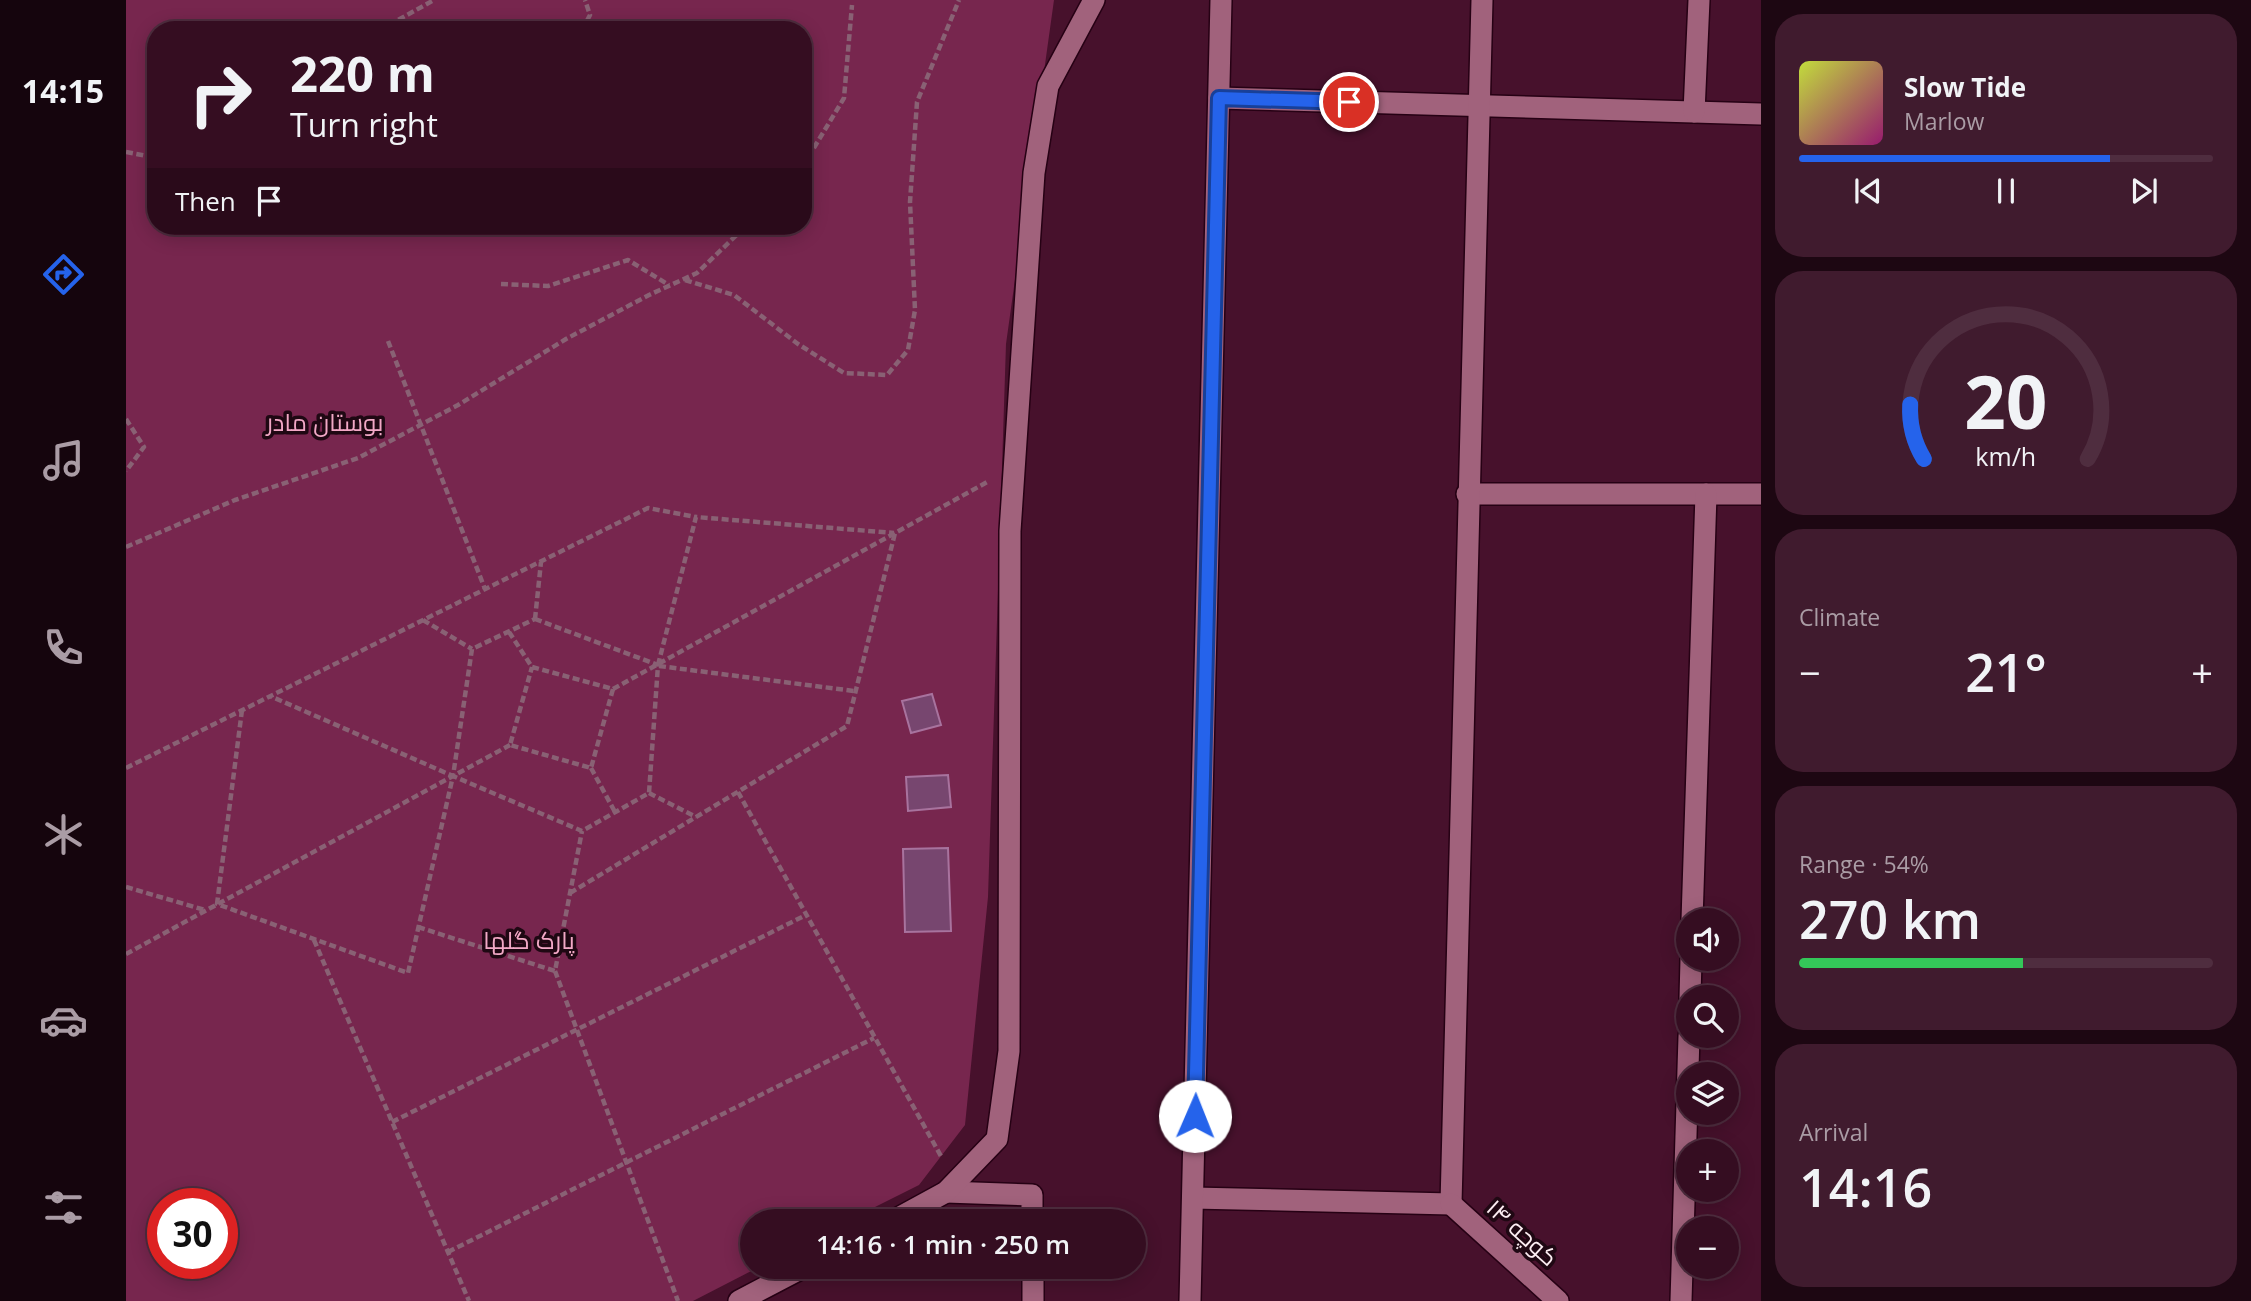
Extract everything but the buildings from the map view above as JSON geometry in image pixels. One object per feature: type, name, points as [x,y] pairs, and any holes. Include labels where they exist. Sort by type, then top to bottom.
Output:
[{"type":"street","points":[[913,1209],[951,1187],[997,1139],[1009,1051],[1010,531],[1034,173],[1048,86],[1094,0]]},
{"type":"street","points":[[1191,1301],[1221,0]]},
{"type":"street","points":[[1193,1198],[1451,1205],[1467,494],[1482,0]]},
{"type":"street","points":[[1694,112],[1699,0]]},
{"type":"street","points":[[1219,98],[1761,114]]},
{"type":"street","points":[[1467,494],[1761,494]]},
{"type":"street","points":[[1692,908],[1706,494]]},
{"type":"street","points":[[1681,1301],[1689,1048]]},
{"type":"street","points":[[951,1187],[1032,1195],[1032,1209]]},
{"type":"street","name":"کوچه ۱۴","points":[[1451,1205],[1558,1301]]},
{"type":"street","points":[[739,1301],[781,1279]]},
{"type":"street","points":[[1032,1279],[1033,1301]]},
{"type":"path","points":[[396,21],[434,0]]},
{"type":"path","points":[[585,0],[590,15],[587,21]]},
{"type":"path","points":[[684,279],[734,295],[798,344],[844,373],[887,375],[908,350],[915,310],[910,202],[917,103],[959,0]]},
{"type":"path","points":[[812,151],[844,98],[852,5]]},
{"type":"path","points":[[126,152],[147,156]]},
{"type":"path","points":[[126,547],[235,500],[358,458],[458,405],[566,339],[697,273],[737,235]]},
{"type":"path","points":[[501,284],[548,286],[628,260],[670,286]]},
{"type":"path","points":[[388,341],[485,589]]},
{"type":"path","points":[[126,419],[145,447],[126,471]]},
{"type":"path","points":[[509,632],[532,667],[613,690],[989,481]]},
{"type":"path","points":[[126,768],[648,508],[696,517],[895,533]]},
{"type":"path","points":[[649,793],[658,666],[696,517]]},
{"type":"path","points":[[570,893],[847,726],[895,533]]},
{"type":"path","points":[[535,619],[541,561]]},
{"type":"path","points":[[472,649],[535,619],[658,666],[854,691]]},
{"type":"path","points":[[423,620],[472,649]]},
{"type":"path","points":[[218,904],[408,973],[453,776],[472,649]]},
{"type":"path","points":[[510,745],[532,667]]},
{"type":"path","points":[[613,690],[591,768],[615,812]]},
{"type":"path","points":[[270,696],[582,831]]},
{"type":"path","points":[[218,904],[242,710]]},
{"type":"path","points":[[126,954],[510,745],[591,768]]},
{"type":"path","points":[[737,792],[874,1038],[951,1187]]},
{"type":"path","points":[[649,793],[582,831],[555,971],[678,1301]]},
{"type":"path","points":[[649,793],[696,817]]},
{"type":"path","points":[[126,887],[206,911]]},
{"type":"path","points":[[392,1122],[806,915]]},
{"type":"path","points":[[418,928],[555,971]]},
{"type":"path","points":[[313,939],[469,1301]]},
{"type":"path","points":[[448,1252],[874,1038]]},
{"type":"green space","name":"پارک گلها","points":[[126,0],[1054,0],[1006,344],[988,897],[965,1125],[919,1185],[871,1209],[740,1209],[740,1277],[693,1301],[126,1301]]},
{"type":"route","points":[[1195,1116],[1219,98],[1349,102]]},
{"type":"park label","name":"بوستان مادر","points":[[325,423]]}]
